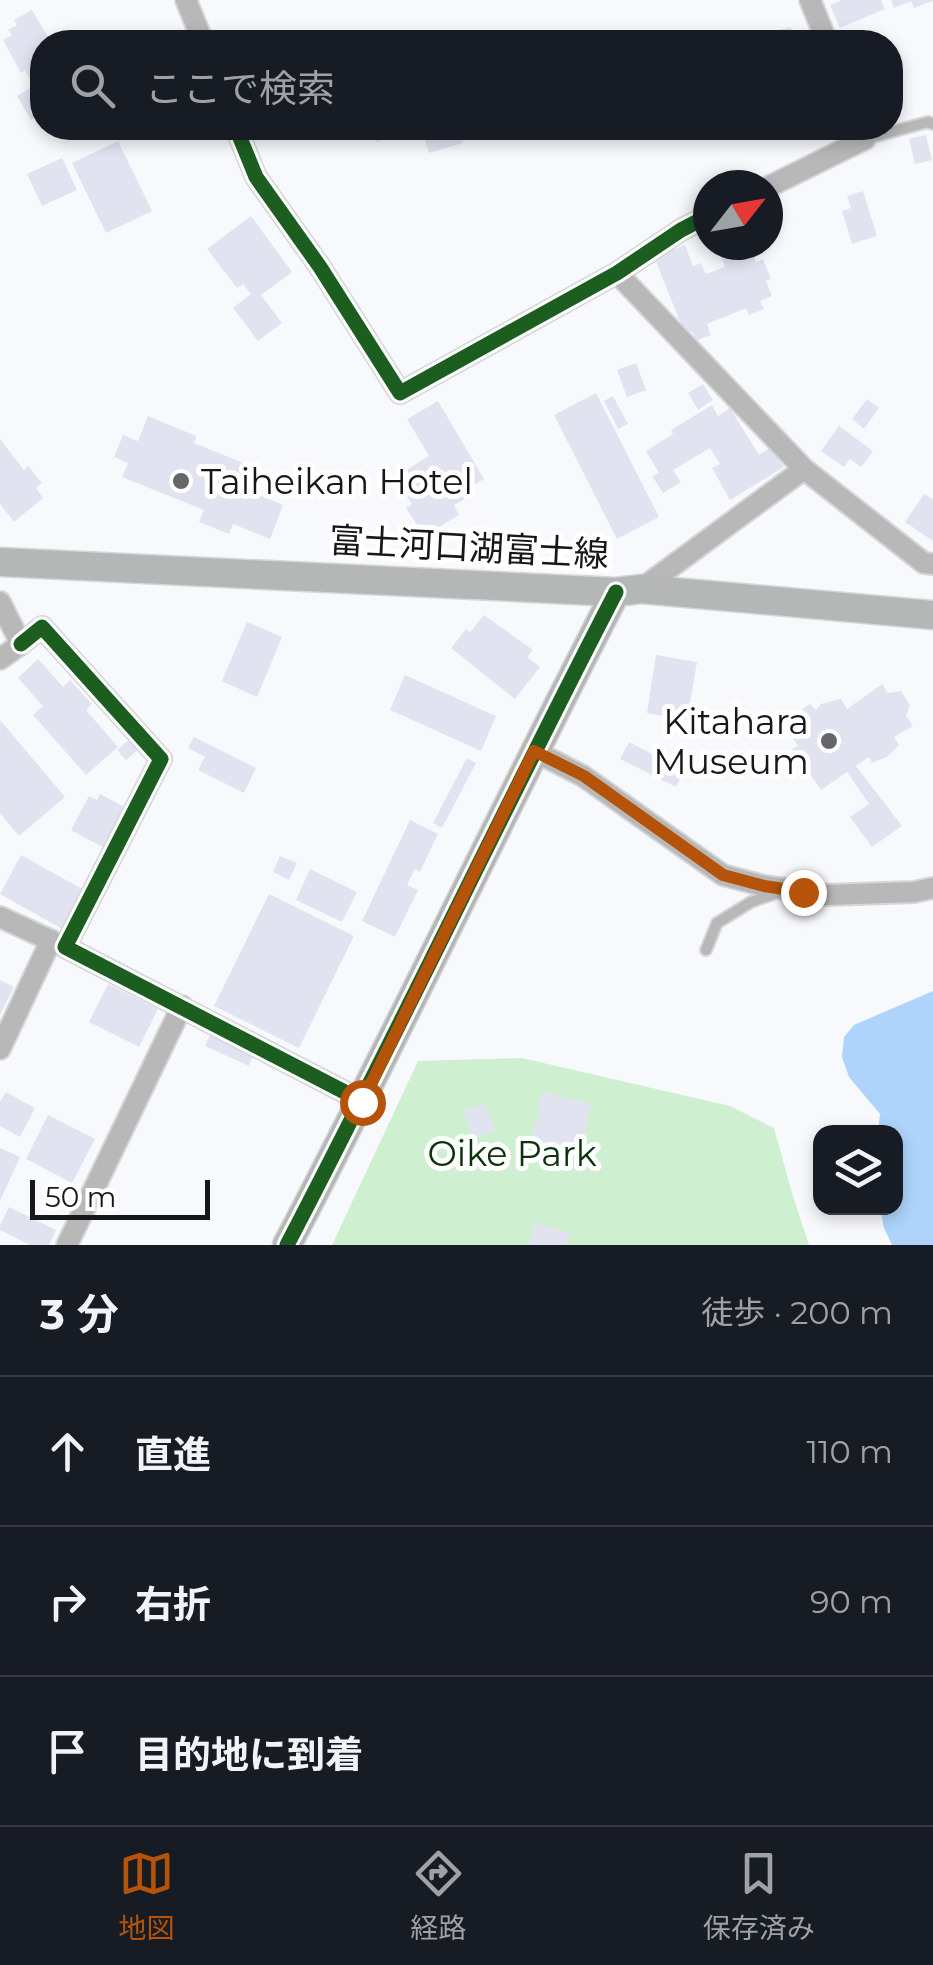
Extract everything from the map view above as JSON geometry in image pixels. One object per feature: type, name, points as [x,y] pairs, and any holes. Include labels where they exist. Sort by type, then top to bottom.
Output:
[{"type":"main road","name":"富士河口湖富士線","points":[[0,562],[628,591],[933,616]]},
{"type":"main road","points":[[287,1245],[362,1102],[534,751],[628,591]]},
{"type":"street","points":[[186,0],[198,30]]},
{"type":"street","points":[[810,0],[822,30]]},
{"type":"street","points":[[241,140],[256,177],[320,267],[400,393],[616,274],[693,224]]},
{"type":"street","points":[[783,179],[851,140]]},
{"type":"street","points":[[616,274],[804,469],[924,562],[933,564]]},
{"type":"street","points":[[628,591],[804,469]]},
{"type":"street","points":[[0,602],[22,644]]},
{"type":"street","points":[[0,659],[42,628],[160,759],[0,1049]]},
{"type":"street","points":[[534,751],[584,776],[723,875],[826,895],[933,888]]},
{"type":"street","points":[[0,917],[182,1006],[362,1102]]},
{"type":"street","points":[[68,1245],[182,1006]]},
{"type":"lane","points":[[903,127],[933,124]]},
{"type":"lane","points":[[706,950],[718,923],[751,902],[787,889]]},
{"type":"green space","name":"Oike Park","points":[[522,1058],[730,1106],[774,1128],[809,1245],[332,1245],[418,1061]]},
{"type":"water","points":[[933,991],[933,1245],[892,1245],[884,1228],[881,1215],[903,1215],[903,1125],[879,1125],[880,1114],[849,1077],[842,1057],[844,1037],[854,1025]]},
{"type":"building","points":[[842,0],[881,0],[885,9],[840,28],[830,5]]},
{"type":"building","points":[[891,0],[933,1],[914,8],[911,1],[894,8]]},
{"type":"building","points":[[32,10],[44,30],[30,30],[30,79],[25,70],[21,73],[3,40],[12,35],[8,30],[17,25],[14,20]]},
{"type":"building","points":[[30,88],[30,118],[17,96]]},
{"type":"building","points":[[926,135],[932,160],[915,164],[909,139]]},
{"type":"building","points":[[425,140],[462,140],[463,143],[429,153]]},
{"type":"building","points":[[118,141],[152,211],[106,233],[72,163]]},
{"type":"building","points":[[62,158],[77,190],[42,206],[27,174]]},
{"type":"building","points":[[863,191],[877,236],[852,244],[842,211],[851,208],[847,196]]},
{"type":"building","points":[[251,216],[292,272],[261,295],[282,323],[258,341],[233,308],[251,294],[243,284],[237,288],[207,249]]},
{"type":"building","points":[[685,245],[693,266],[701,263],[706,274],[725,267],[722,260],[763,260],[772,296],[760,301],[764,309],[749,315],[746,308],[707,324],[711,335],[696,341],[692,331],[685,334],[654,257]]},
{"type":"building","points":[[636,363],[646,390],[627,397],[617,370]]},
{"type":"building","points":[[703,384],[713,400],[698,410],[688,393]]},
{"type":"building","points":[[596,393],[659,517],[617,539],[554,415]]},
{"type":"building","points":[[613,396],[628,424],[618,429],[604,401]]},
{"type":"building","points":[[867,399],[879,408],[864,429],[852,419]]},
{"type":"building","points":[[438,401],[484,479],[461,493],[465,499],[454,505],[459,515],[424,536],[406,508],[412,504],[403,490],[410,486],[402,473],[429,456],[407,419]]},
{"type":"building","points":[[712,405],[718,416],[730,408],[759,455],[771,447],[784,467],[730,500],[712,468],[720,464],[710,448],[673,470],[681,482],[663,493],[652,476],[659,473],[646,451]]},
{"type":"building","points":[[148,416],[196,436],[194,443],[246,464],[237,486],[283,505],[270,539],[233,524],[229,534],[199,522],[204,510],[122,477],[128,463],[114,457],[123,435],[138,441]]},
{"type":"building","points":[[839,426],[873,451],[861,467],[850,459],[844,467],[821,451]]},
{"type":"building","points":[[0,439],[24,470],[28,466],[42,483],[36,488],[43,498],[14,522],[0,504]]},
{"type":"building","points":[[924,494],[933,499],[933,541],[905,522]]},
{"type":"building","points":[[484,615],[533,650],[527,657],[540,667],[515,699],[451,648]]},
{"type":"building","points":[[247,622],[282,637],[257,697],[222,681]]},
{"type":"building","points":[[656,655],[697,662],[687,720],[647,713]]},
{"type":"building","points":[[38,659],[63,687],[70,680],[92,704],[86,710],[118,747],[86,775],[33,715],[43,706],[18,678]]},
{"type":"building","points":[[405,675],[496,716],[481,751],[390,710]]},
{"type":"building","points":[[882,684],[888,693],[901,691],[910,705],[906,716],[913,726],[894,737],[899,745],[887,757],[872,763],[869,757],[856,766],[902,826],[872,847],[850,817],[869,804],[847,772],[821,790],[792,749],[798,746],[782,723],[810,704],[816,710],[821,704],[841,699],[847,709]]},
{"type":"building","points":[[0,720],[65,797],[19,836],[0,813]]},
{"type":"building","points":[[194,737],[256,768],[244,793],[198,770],[205,757],[188,748]]},
{"type":"building","points":[[131,738],[140,748],[126,760],[117,750]]},
{"type":"building","points":[[629,742],[686,767],[676,787],[620,759]]},
{"type":"building","points":[[467,758],[476,763],[442,828],[433,823]]},
{"type":"building","points":[[100,794],[128,809],[106,849],[71,830],[89,796],[97,800]]},
{"type":"building","points":[[410,820],[438,834],[420,872],[415,869],[407,885],[418,890],[395,937],[362,921]]},
{"type":"building","points":[[21,855],[86,891],[64,930],[0,894]]},
{"type":"building","points":[[280,856],[297,863],[289,880],[273,872]]},
{"type":"building","points":[[310,869],[357,892],[342,922],[296,900]]},
{"type":"building","points":[[269,894],[354,936],[299,1048],[214,1006]]},
{"type":"building","points":[[0,980],[14,987],[0,1015]]},
{"type":"building","points":[[108,984],[158,1009],[139,1047],[89,1022]]},
{"type":"building","points":[[211,1033],[254,1053],[249,1066],[205,1046]]},
{"type":"building","points":[[6,1092],[35,1108],[20,1137],[0,1126],[0,1102]]},
{"type":"building","points":[[542,1092],[591,1104],[580,1155],[531,1143]]},
{"type":"building","points":[[485,1103],[495,1131],[473,1139],[463,1111]]},
{"type":"building","points":[[48,1115],[95,1139],[72,1183],[26,1159]]},
{"type":"building","points":[[0,1148],[20,1157],[0,1201]]},
{"type":"building","points":[[9,1207],[56,1230],[49,1245],[30,1245],[0,1230]]},
{"type":"building","points":[[535,1223],[570,1233],[566,1245],[529,1245]]},
{"type":"cycle path","points":[[241,140],[256,177],[320,267],[400,393],[617,273],[693,224]]},
{"type":"cycle path","points":[[287,1245],[616,592]]},
{"type":"cycle path","points":[[21,644],[42,627],[161,759],[65,947],[362,1101]]},
{"type":"place","name":"Taiheikan Hotel","points":[[181,481]]},
{"type":"place","name":"Kitahara Museum","points":[[829,741]]},
{"type":"route","points":[[362,1102],[534,751],[584,776],[723,875],[803,892]]}]
